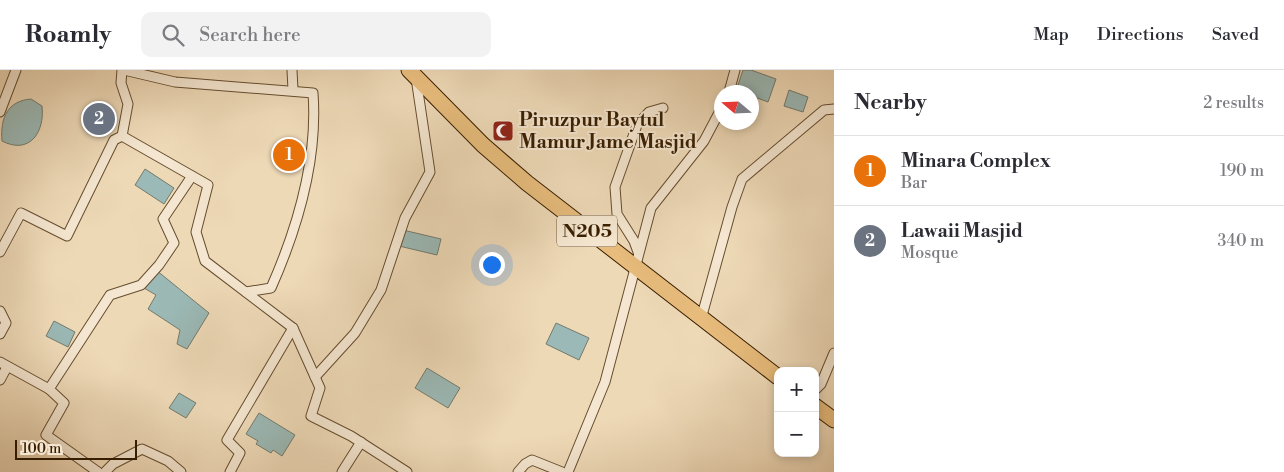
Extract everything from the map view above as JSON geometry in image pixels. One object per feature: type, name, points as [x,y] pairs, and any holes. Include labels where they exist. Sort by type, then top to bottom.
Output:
[{"type":"highway","name":"N205","points":[[414,72],[483,145],[634,268],[774,374]]},
{"type":"highway","points":[[819,409],[834,420]]},
{"type":"street","points":[[1,105],[16,70]]},
{"type":"street","points":[[122,136],[128,104],[121,83],[123,70],[175,82],[314,93],[316,124],[302,208],[291,243],[271,288],[246,292]]},
{"type":"street","points":[[292,70],[293,90]]},
{"type":"street","points":[[731,85],[735,70]]},
{"type":"street","points":[[315,377],[355,333],[381,290],[405,218],[430,172],[414,72]]},
{"type":"street","points":[[638,253],[634,241],[617,214],[616,187],[636,126],[649,112],[663,108]]},
{"type":"street","points":[[701,319],[732,207],[742,179],[824,110],[834,109]]},
{"type":"street","points":[[568,472],[604,382],[650,208],[704,141],[714,122]]},
{"type":"street","points":[[122,136],[208,185],[196,232],[206,261],[294,328],[320,388],[311,416],[361,442],[406,472]]},
{"type":"street","points":[[0,252],[21,213],[67,236],[114,140],[122,136]]},
{"type":"street","points":[[49,389],[110,295],[141,285],[159,265],[174,243],[163,218],[192,176]]},
{"type":"street","points":[[0,311],[6,323],[0,334]]},
{"type":"street","points":[[230,472],[240,453],[227,440],[294,328]]},
{"type":"street","points":[[819,386],[834,353]]},
{"type":"street","points":[[0,380],[4,364],[49,389],[64,403],[46,435],[98,472]]},
{"type":"street","points":[[342,472],[361,442]]},
{"type":"street","points":[[105,472],[112,464],[142,449],[168,461],[181,472]]},
{"type":"street","points":[[518,472],[525,464],[532,460],[562,472]]},
{"type":"water","points":[[743,70],[751,70],[776,79],[768,102],[759,99],[759,85],[738,85]]},
{"type":"water","points":[[789,90],[808,97],[803,112],[784,106]]},
{"type":"water","points":[[31,99],[42,106],[41,125],[38,133],[27,143],[20,145],[12,145],[2,141],[2,125],[7,112],[16,103]]},
{"type":"water","points":[[145,169],[174,188],[164,204],[135,185]]},
{"type":"water","points":[[403,230],[441,239],[437,255],[399,246]]},
{"type":"water","points":[[156,270],[209,313],[187,349],[177,344],[180,330],[148,309],[156,295],[144,288]]},
{"type":"water","points":[[54,321],[75,332],[68,347],[46,336]]},
{"type":"water","points":[[556,323],[589,338],[579,360],[546,344]]},
{"type":"water","points":[[427,368],[460,388],[448,408],[415,388]]},
{"type":"water","points":[[179,393],[196,403],[186,418],[169,408]]},
{"type":"water","points":[[259,413],[295,435],[282,456],[273,450],[271,453],[256,444],[258,441],[246,434]]},
{"type":"place","name":"Lawaii Masjid","points":[[99,119]]},
{"type":"place","name":"Piruzpur Baytul Mamur Jame Masjid","points":[[503,131]]},
{"type":"place","name":"Minara Complex","points":[[289,155]]}]
